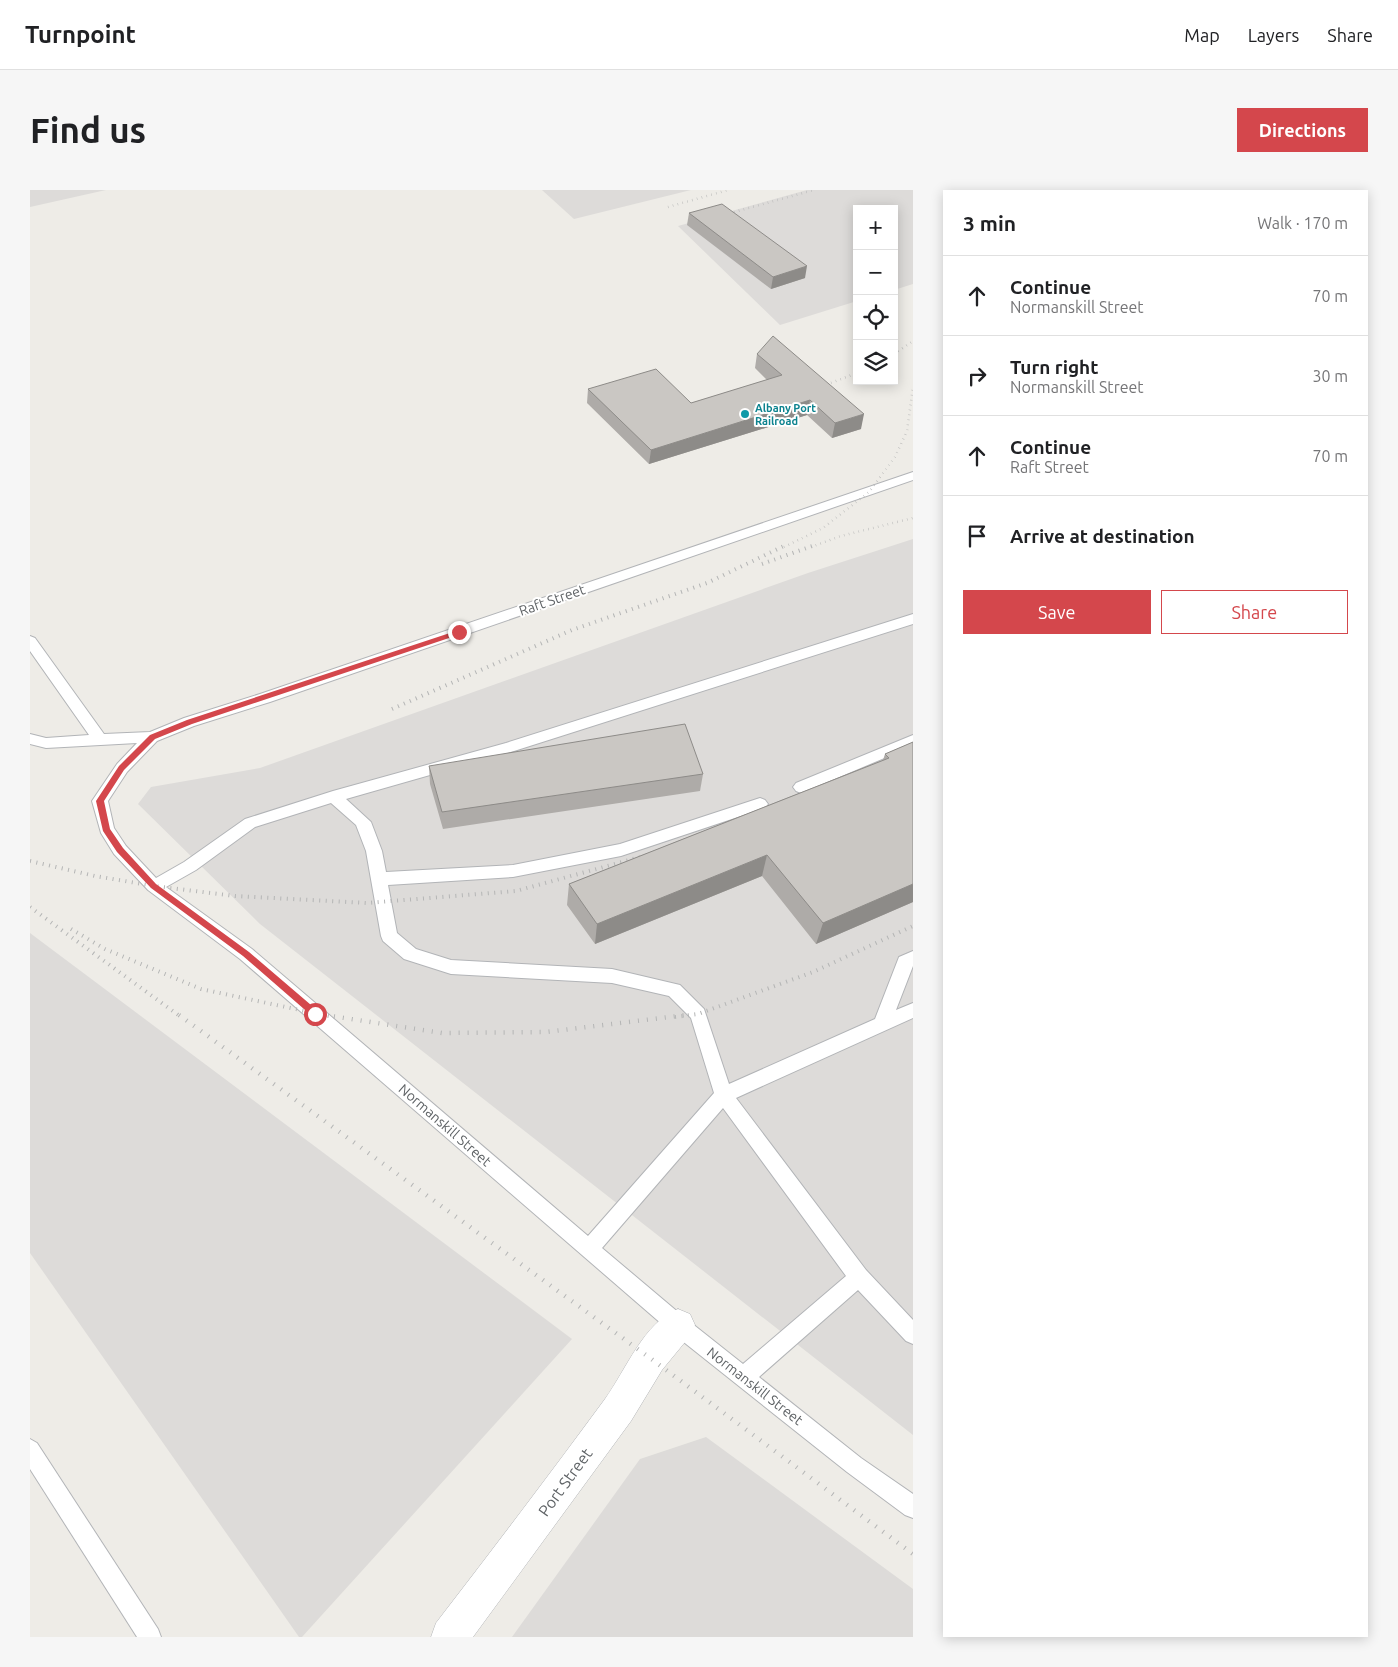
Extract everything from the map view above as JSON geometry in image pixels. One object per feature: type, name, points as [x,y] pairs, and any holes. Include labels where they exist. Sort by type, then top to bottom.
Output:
[{"type":"street","name":"Port Street","points":[[450,1637],[619,1409],[650,1358],[678,1325]]},
{"type":"lane","name":"Raft Street","points":[[190,722],[912,477]]},
{"type":"lane","points":[[154,886],[190,866],[250,823],[333,797],[509,747],[913,619]]},
{"type":"lane","points":[[30,642],[100,740]]},
{"type":"lane","name":"Normanskill Street","points":[[190,722],[152,737],[122,768],[100,801],[106,829],[120,850],[154,886],[246,954],[678,1325],[854,1465],[913,1507]]},
{"type":"lane","points":[[30,739],[46,743],[152,737]]},
{"type":"lane","points":[[801,787],[913,740]]},
{"type":"lane","points":[[333,797],[363,822],[374,851],[389,936],[410,954],[451,967],[612,976],[674,990],[698,1014],[724,1094],[859,1277],[913,1334]]},
{"type":"lane","points":[[379,879],[513,871],[621,850],[760,804]]},
{"type":"lane","points":[[882,1024],[905,962],[913,958]]},
{"type":"lane","points":[[589,1249],[724,1094],[913,1010]]},
{"type":"lane","points":[[744,1377],[859,1277]]},
{"type":"lane","points":[[30,1450],[150,1637]]},
{"type":"shaded area","points":[[30,190],[106,190],[30,207]]},
{"type":"shaded area","points":[[542,190],[691,190],[574,219]]},
{"type":"shaded area","points":[[807,190],[913,190],[913,284],[898,289],[898,205],[853,205],[853,302],[780,325],[678,226]]},
{"type":"shaded area","points":[[913,539],[913,1435],[260,924],[138,804],[151,787],[260,768],[808,573]]},
{"type":"shaded area","points":[[30,933],[572,1339],[302,1637],[299,1637],[30,1253]]},
{"type":"shaded area","points":[[706,1437],[913,1589],[913,1637],[512,1637],[640,1459]]},
{"type":"building","points":[[722,204],[807,266],[773,277],[689,213]]},
{"type":"building","points":[[773,336],[864,414],[835,423],[810,400],[651,450],[588,389],[656,369],[691,403],[782,375],[757,354]]},
{"type":"building","points":[[685,724],[703,774],[442,812],[429,766]]},
{"type":"building","points":[[913,742],[913,884],[823,923],[767,855],[597,924],[569,884],[889,758],[885,754]]},
{"type":"railway","points":[[668,207],[728,190]]},
{"type":"railway","points":[[734,212],[814,190]]},
{"type":"railway","points":[[898,351],[913,341]]},
{"type":"railway","points":[[817,388],[853,374]]},
{"type":"railway","points":[[784,547],[823,528],[869,492],[895,457],[907,431],[913,387]]},
{"type":"railway","points":[[811,547],[841,536],[913,518]]},
{"type":"railway","points":[[392,709],[572,630],[707,583],[786,545]]},
{"type":"railway","points":[[762,564],[815,545]]},
{"type":"railway","points":[[30,861],[95,876],[154,886],[235,896],[367,903],[516,891],[644,856]]},
{"type":"railway","points":[[30,907],[181,1017]]},
{"type":"railway","points":[[675,1017],[698,1014],[813,972],[913,926]]},
{"type":"railway","points":[[71,929],[105,949],[201,989],[333,1017]]},
{"type":"railway","points":[[179,1015],[650,1358],[913,1554]]},
{"type":"railway","points":[[325,1015],[442,1033],[546,1032],[686,1015]]},
{"type":"place","name":"Albany Port Railroad","points":[[745,414]]},
{"type":"route","points":[[315,1014],[246,954],[154,886],[120,850],[106,829],[100,801],[122,768],[152,737],[190,722],[459,632]]}]
